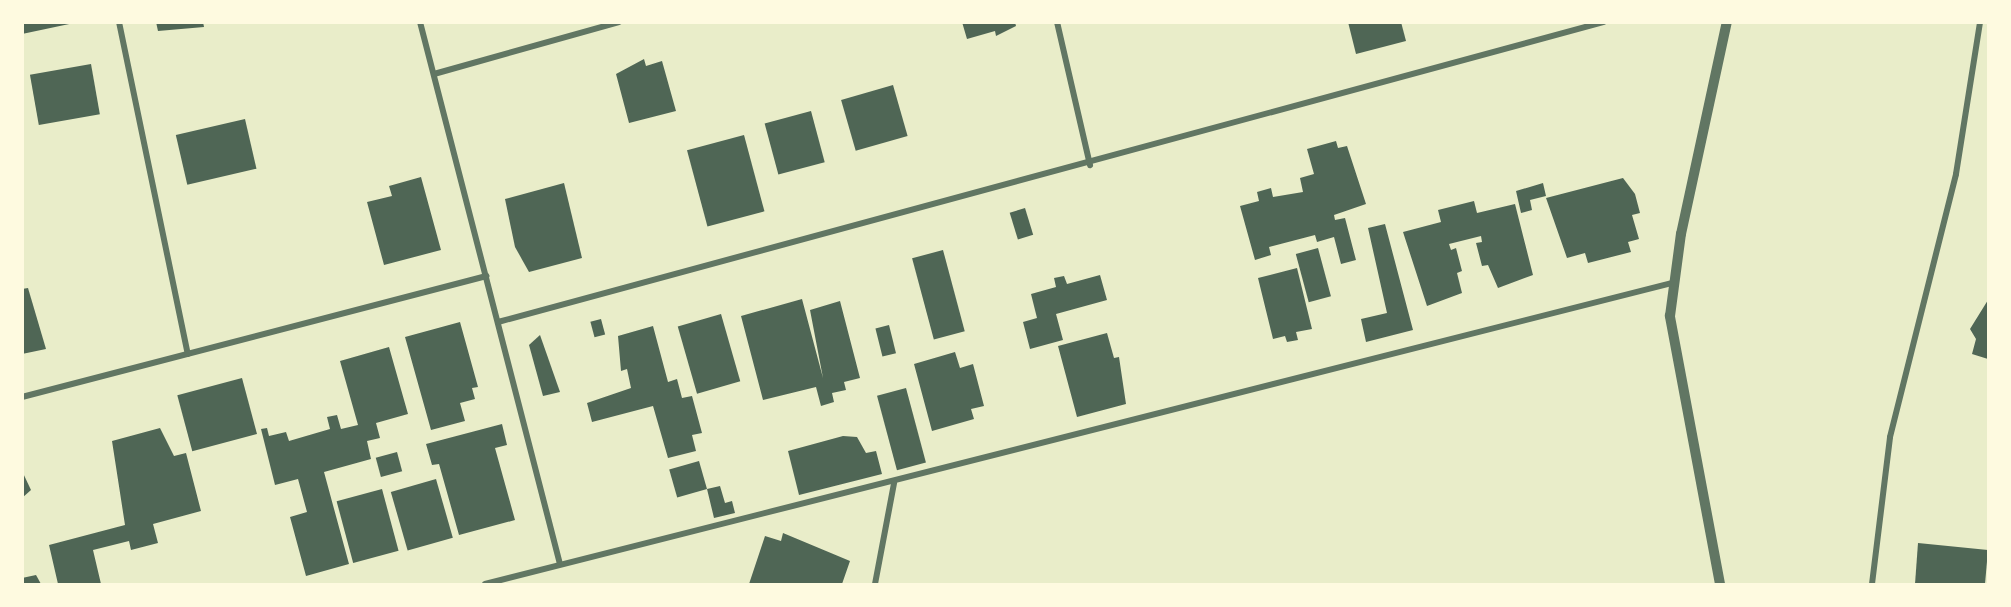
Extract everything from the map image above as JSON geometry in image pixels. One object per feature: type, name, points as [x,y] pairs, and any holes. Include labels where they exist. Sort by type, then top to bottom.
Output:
[{"type":"street","points":[[119,22],[188,354]]},
{"type":"street","points":[[420,22],[560,564]]},
{"type":"street","points":[[434,74],[619,22]]},
{"type":"street","points":[[1057,22],[1090,165]]},
{"type":"street","points":[[498,322],[1090,165],[1604,22]]},
{"type":"street","points":[[1720,585],[1674,349],[1672,283],[1727,22]]},
{"type":"street","points":[[1872,585],[1890,437],[1956,174],[1980,22]]},
{"type":"street","points":[[22,397],[486,276]]},
{"type":"street","points":[[485,585],[560,564],[894,483],[1672,283]]},
{"type":"street","points":[[874,585],[894,483]]},
{"type":"building","points":[[22,22],[73,22],[74,23],[22,34]]},
{"type":"building","points":[[156,22],[203,22],[204,27],[158,31]]},
{"type":"building","points":[[962,22],[1015,22],[1016,26],[996,36],[995,31],[967,39]]},
{"type":"building","points":[[1348,22],[1401,22],[1406,41],[1356,54]]},
{"type":"building","points":[[644,59],[646,66],[662,61],[676,111],[629,123],[616,74]]},
{"type":"building","points":[[91,64],[100,114],[39,125],[30,75]]},
{"type":"building","points":[[893,85],[908,136],[856,151],[841,100]]},
{"type":"building","points":[[811,111],[825,162],[778,175],[765,123]]},
{"type":"building","points":[[245,119],[256,169],[187,185],[176,135]]},
{"type":"building","points":[[744,135],[764,211],[707,227],[687,150]]},
{"type":"building","points":[[1336,141],[1338,148],[1347,146],[1366,204],[1334,215],[1335,220],[1345,218],[1356,260],[1341,264],[1334,237],[1317,242],[1315,235],[1269,247],[1271,255],[1255,260],[1240,206],[1259,201],[1257,192],[1271,188],[1273,197],[1303,192],[1300,178],[1314,174],[1307,149]]},
{"type":"building","points":[[421,177],[441,250],[384,265],[367,202],[392,196],[389,186]]},
{"type":"building","points":[[1623,178],[1635,194],[1640,213],[1632,215],[1639,239],[1628,242],[1631,252],[1588,263],[1585,253],[1567,258],[1546,198]]},
{"type":"building","points":[[564,183],[582,258],[529,272],[515,247],[505,199]]},
{"type":"building","points":[[1543,183],[1546,196],[1530,200],[1532,210],[1521,213],[1516,191]]},
{"type":"building","points":[[1474,201],[1477,213],[1515,204],[1533,275],[1498,288],[1488,265],[1482,266],[1476,243],[1482,242],[1481,236],[1449,244],[1451,250],[1456,248],[1462,271],[1457,273],[1462,293],[1427,306],[1403,232],[1441,222],[1438,210]]},
{"type":"building","points":[[1025,208],[1033,235],[1018,239],[1010,213]]},
{"type":"building","points":[[1385,224],[1413,330],[1366,342],[1361,319],[1387,313],[1368,228]]},
{"type":"building","points":[[1318,248],[1331,296],[1309,302],[1296,254]]},
{"type":"building","points":[[943,250],[965,331],[934,339],[912,258]]},
{"type":"building","points":[[1297,268],[1312,329],[1296,332],[1298,340],[1287,342],[1285,336],[1273,339],[1258,278]]},
{"type":"building","points":[[1100,275],[1107,300],[1056,314],[1063,340],[1030,349],[1023,322],[1037,318],[1031,294],[1056,287],[1054,278],[1064,276],[1067,284]]},
{"type":"building","points":[[28,288],[46,349],[22,354],[22,289]]},
{"type":"building","points":[[802,299],[823,378],[810,310],[840,301],[860,378],[844,382],[846,390],[832,393],[834,402],[821,406],[816,387],[763,400],[741,316]]},
{"type":"building","points":[[1988,300],[1988,359],[1972,354],[1976,339],[1970,329]]},
{"type":"building","points":[[721,314],[740,381],[697,394],[678,326]]},
{"type":"building","points":[[601,319],[605,334],[595,337],[590,322]]},
{"type":"building","points":[[460,322],[478,387],[472,388],[475,399],[460,403],[465,421],[431,430],[405,337]]},
{"type":"building","points":[[889,325],[896,353],[882,357],[875,328]]},
{"type":"building","points":[[653,326],[668,382],[677,379],[682,398],[692,396],[702,433],[692,435],[696,451],[668,458],[653,406],[592,422],[587,403],[631,388],[627,369],[621,371],[618,336]]},
{"type":"building","points":[[1107,333],[1114,358],[1119,357],[1126,404],[1077,417],[1058,346]]},
{"type":"building","points":[[540,335],[560,392],[543,396],[529,345]]},
{"type":"building","points":[[389,347],[408,414],[376,423],[380,438],[367,441],[371,459],[324,472],[349,564],[306,576],[290,517],[307,512],[298,479],[275,485],[261,429],[267,428],[269,436],[286,432],[289,441],[330,429],[327,417],[337,415],[341,429],[358,425],[340,361]]},
{"type":"building","points":[[955,352],[960,368],[973,364],[984,406],[971,409],[974,419],[932,431],[914,364]]},
{"type":"building","points":[[242,378],[257,434],[192,451],[177,395]]},
{"type":"building","points":[[906,388],[926,462],[897,470],[877,396]]},
{"type":"building","points":[[502,424],[507,445],[495,448],[515,520],[459,535],[439,464],[432,465],[426,444]]},
{"type":"building","points":[[160,428],[174,456],[186,453],[201,511],[153,524],[158,543],[131,550],[129,541],[93,550],[101,584],[58,584],[49,545],[125,525],[112,441]]},
{"type":"building","points":[[843,436],[857,437],[866,453],[876,451],[882,474],[799,495],[788,451]]},
{"type":"building","points":[[397,452],[402,471],[381,477],[376,458]]},
{"type":"building","points":[[699,461],[707,489],[677,497],[669,470]]},
{"type":"building","points":[[22,471],[31,490],[22,498]]},
{"type":"building","points":[[436,479],[453,538],[408,551],[391,492]]},
{"type":"building","points":[[720,486],[725,503],[732,501],[735,513],[714,518],[707,489]]},
{"type":"building","points":[[382,489],[399,551],[353,563],[337,501]]},
{"type":"building","points":[[783,533],[850,561],[842,584],[749,584],[765,536],[781,541]]},
{"type":"building","points":[[1918,543],[1988,550],[1985,584],[1915,584]]},
{"type":"building","points":[[36,575],[41,584],[22,584],[22,578]]}]
